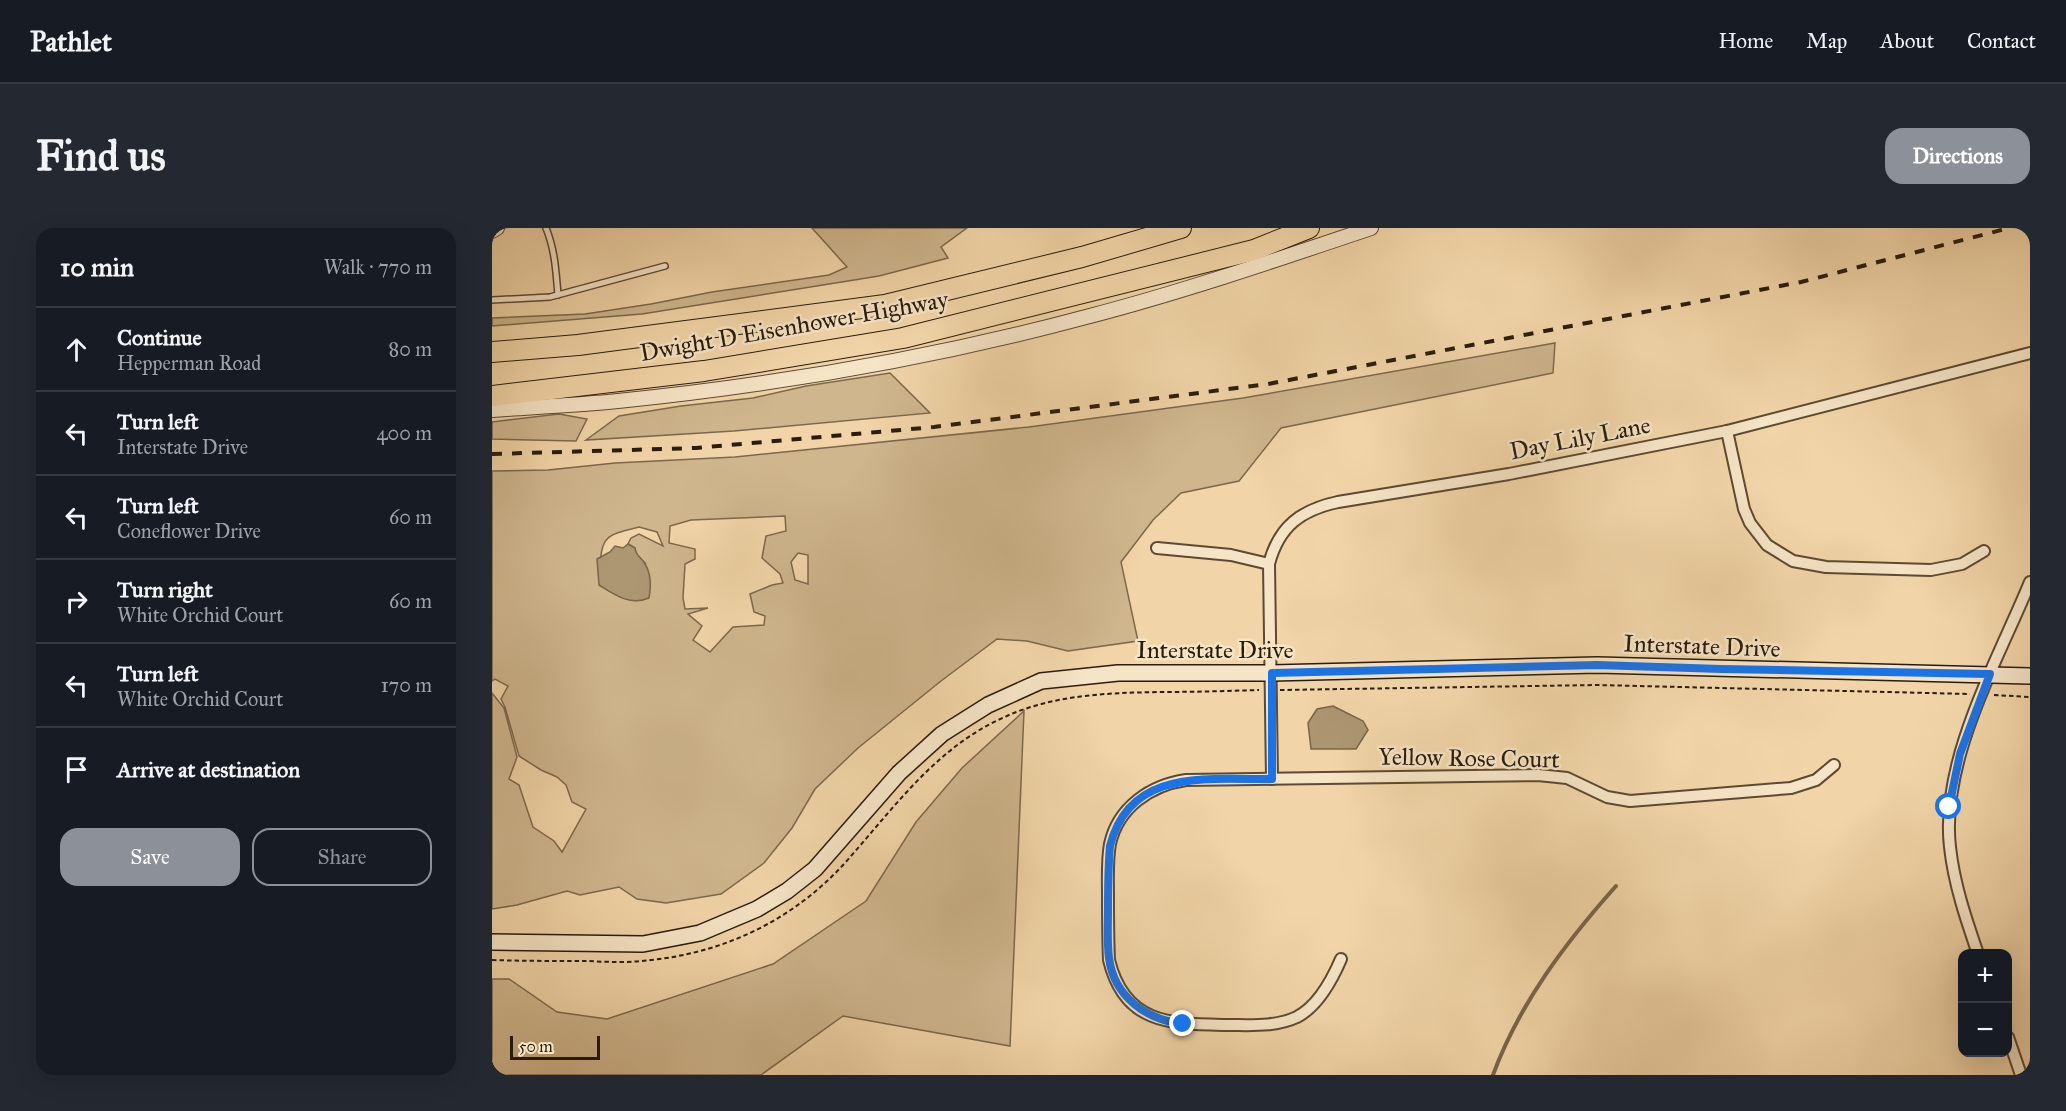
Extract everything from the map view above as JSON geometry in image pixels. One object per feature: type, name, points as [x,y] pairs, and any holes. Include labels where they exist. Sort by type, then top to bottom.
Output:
[{"type":"highway","name":"Dwight D Eisenhower Highway","points":[[492,352],[578,345],[885,305],[1082,257],[1181,228]]},
{"type":"highway","name":"Dwight D Eisenhower Highway","points":[[492,396],[704,371],[903,338],[1254,250],[1309,228]]},
{"type":"main road","name":"Interstate Drive","points":[[492,942],[643,944],[699,933],[757,909],[787,891],[814,869],[899,773],[942,734],[980,710],[1041,681],[1119,673],[1272,673],[1597,665],[2030,676]]},
{"type":"street","points":[[492,231],[497,228]]},
{"type":"street","points":[[492,410],[619,400],[756,384],[897,359],[1085,318],[1196,286],[1371,228]]},
{"type":"street","name":"Day Lily Lane","points":[[1272,779],[1269,564],[1273,550],[1290,524],[1304,513],[1320,506],[1520,472],[1727,431],[2030,353]]},
{"type":"street","points":[[1727,431],[1743,509],[1750,524],[1767,545],[1793,561],[1826,567],[1931,570],[1962,564],[1984,550]]},
{"type":"street","points":[[1157,548],[1231,555],[1269,564]]},
{"type":"street","points":[[1976,949],[1954,874],[1950,848],[1949,817],[1956,767],[1990,674],[2030,582]]},
{"type":"street","name":"Yellow Rose Court","points":[[1341,959],[1323,992],[1308,1009],[1286,1021],[1270,1024],[1183,1024],[1158,1019],[1137,1007],[1127,997],[1112,973],[1108,943],[1108,860],[1113,834],[1126,811],[1146,794],[1171,783],[1186,780],[1555,776],[1567,778],[1607,797],[1630,801],[1791,788],[1816,780],[1834,765]]},
{"type":"street","points":[[2012,1051],[2021,1075]]},
{"type":"lane","points":[[546,228],[554,255],[558,295]]},
{"type":"lane","points":[[492,300],[558,295],[665,267]]},
{"type":"path","points":[[492,960],[649,961],[705,950],[751,933],[784,915],[819,890],[919,778],[955,746],[997,720],[1042,703],[1098,693],[1597,685],[1958,694]]},
{"type":"path","points":[[2003,696],[2030,697]]},
{"type":"shaded area","points":[[812,228],[967,228],[941,247],[948,258],[879,276],[642,314],[492,326],[492,318],[585,314],[829,275],[847,267]]},
{"type":"shaded area","points":[[1555,343],[1553,373],[1281,428],[1239,481],[1181,493],[1153,520],[1121,562],[1138,641],[1068,651],[1027,641],[997,639],[858,748],[815,789],[792,828],[764,863],[721,894],[666,903],[637,899],[619,887],[580,895],[567,891],[517,905],[492,909],[492,693],[504,708],[517,757],[509,779],[519,785],[533,827],[554,841],[562,852],[586,809],[572,802],[566,785],[557,777],[519,756],[505,707],[501,699],[508,686],[495,679],[492,681],[492,471],[548,470],[615,463],[735,457],[1029,427],[1243,398]],"holes":[[[785,516],[786,531],[766,536],[762,558],[780,574],[783,583],[750,594],[754,612],[765,616],[764,625],[733,627],[710,652],[693,640],[702,626],[688,614],[708,608],[685,609],[683,598],[685,564],[695,559],[695,549],[669,543],[670,526],[691,520]],[[639,527],[657,532],[663,546],[639,534],[631,538],[628,544],[635,548],[636,555],[645,563],[600,570],[602,550],[608,538]],[[798,553],[808,555],[808,584],[795,580],[791,562]]]},
{"type":"shaded area","points":[[890,373],[930,413],[734,431],[586,440],[619,416],[753,398],[806,386]]},
{"type":"shaded area","points":[[559,414],[587,419],[576,441],[492,439],[492,422]]},
{"type":"shaded area","points":[[628,544],[635,548],[649,572],[649,598],[629,600],[599,585],[597,559],[610,552],[615,546],[623,548]]},
{"type":"shaded area","points":[[1333,706],[1363,721],[1368,730],[1356,749],[1311,749],[1308,723],[1317,709]]},
{"type":"shaded area","points":[[1024,711],[1010,1046],[843,1016],[761,1075],[492,1075],[492,979],[509,979],[557,1012],[607,1019],[773,964],[866,901],[916,822],[962,768]]},
{"type":"waterway","points":[[1493,1075],[1516,1023],[1530,999],[1579,929],[1616,886]]},
{"type":"railway","points":[[492,454],[696,448],[934,427],[1268,384],[1801,282],[2009,228]]},
{"type":"route","points":[[1183,1024],[1171,1023],[1148,1015],[1127,997],[1112,973],[1108,943],[1108,860],[1113,834],[1126,811],[1158,787],[1186,780],[1272,779],[1272,673],[1597,665],[1990,674],[1960,754],[1949,807]]}]
